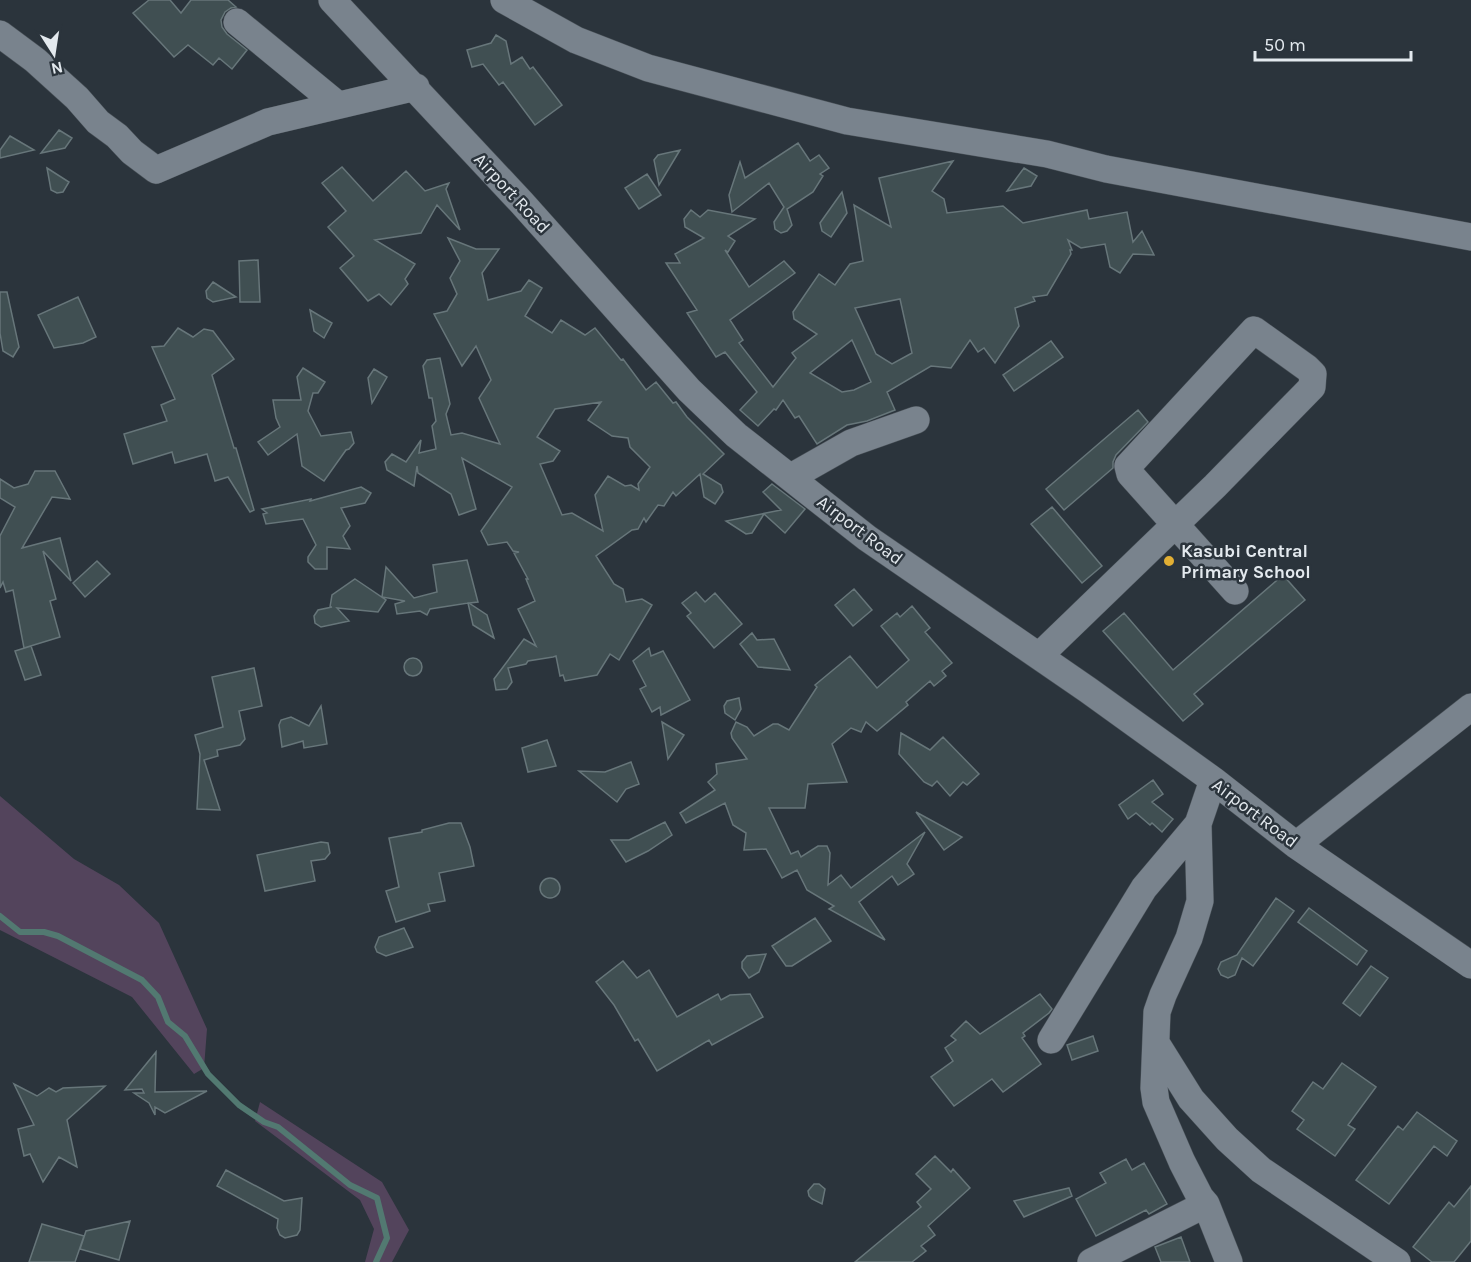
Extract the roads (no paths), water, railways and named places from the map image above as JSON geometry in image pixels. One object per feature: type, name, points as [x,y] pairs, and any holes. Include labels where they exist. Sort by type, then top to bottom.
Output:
[{"type":"street","name":"Airport Road","points":[[332,0],[416,87],[689,390],[736,435],[867,538],[1039,656],[1213,780],[1296,845],[1471,965]]},
{"type":"street","points":[[504,0],[576,40],[648,68],[847,121],[1047,154],[1106,169],[1471,237]]},
{"type":"street","points":[[237,22],[338,105]]},
{"type":"street","points":[[0,34],[35,60],[77,98],[98,122],[156,170],[268,122],[416,87]]},
{"type":"street","points":[[1039,656],[1175,523],[1215,486],[1312,387],[1312,374],[1307,368],[1254,330],[1128,466],[1130,474],[1175,523],[1235,591]]},
{"type":"street","points":[[791,477],[851,443],[916,420]]},
{"type":"street","points":[[1296,845],[1471,707]]},
{"type":"street","points":[[1213,780],[1198,824],[1200,901],[1189,938],[1157,1012],[1154,1088],[1156,1102],[1182,1162],[1206,1204],[1229,1262]]},
{"type":"street","points":[[1051,1040],[1144,888],[1198,824]]},
{"type":"street","points":[[1156,1043],[1191,1099],[1227,1139],[1261,1170],[1397,1262]]},
{"type":"street","points":[[1091,1262],[1206,1204]]},
{"type":"waterway","points":[[0,916],[20,932],[44,932],[58,936],[142,980],[158,997],[168,1022],[185,1036],[208,1074],[239,1105],[264,1122],[278,1127],[350,1185],[377,1198],[387,1238],[376,1262]]},
{"type":"place","name":"Kasubi Central Primary School","points":[[1169,561]]}]
